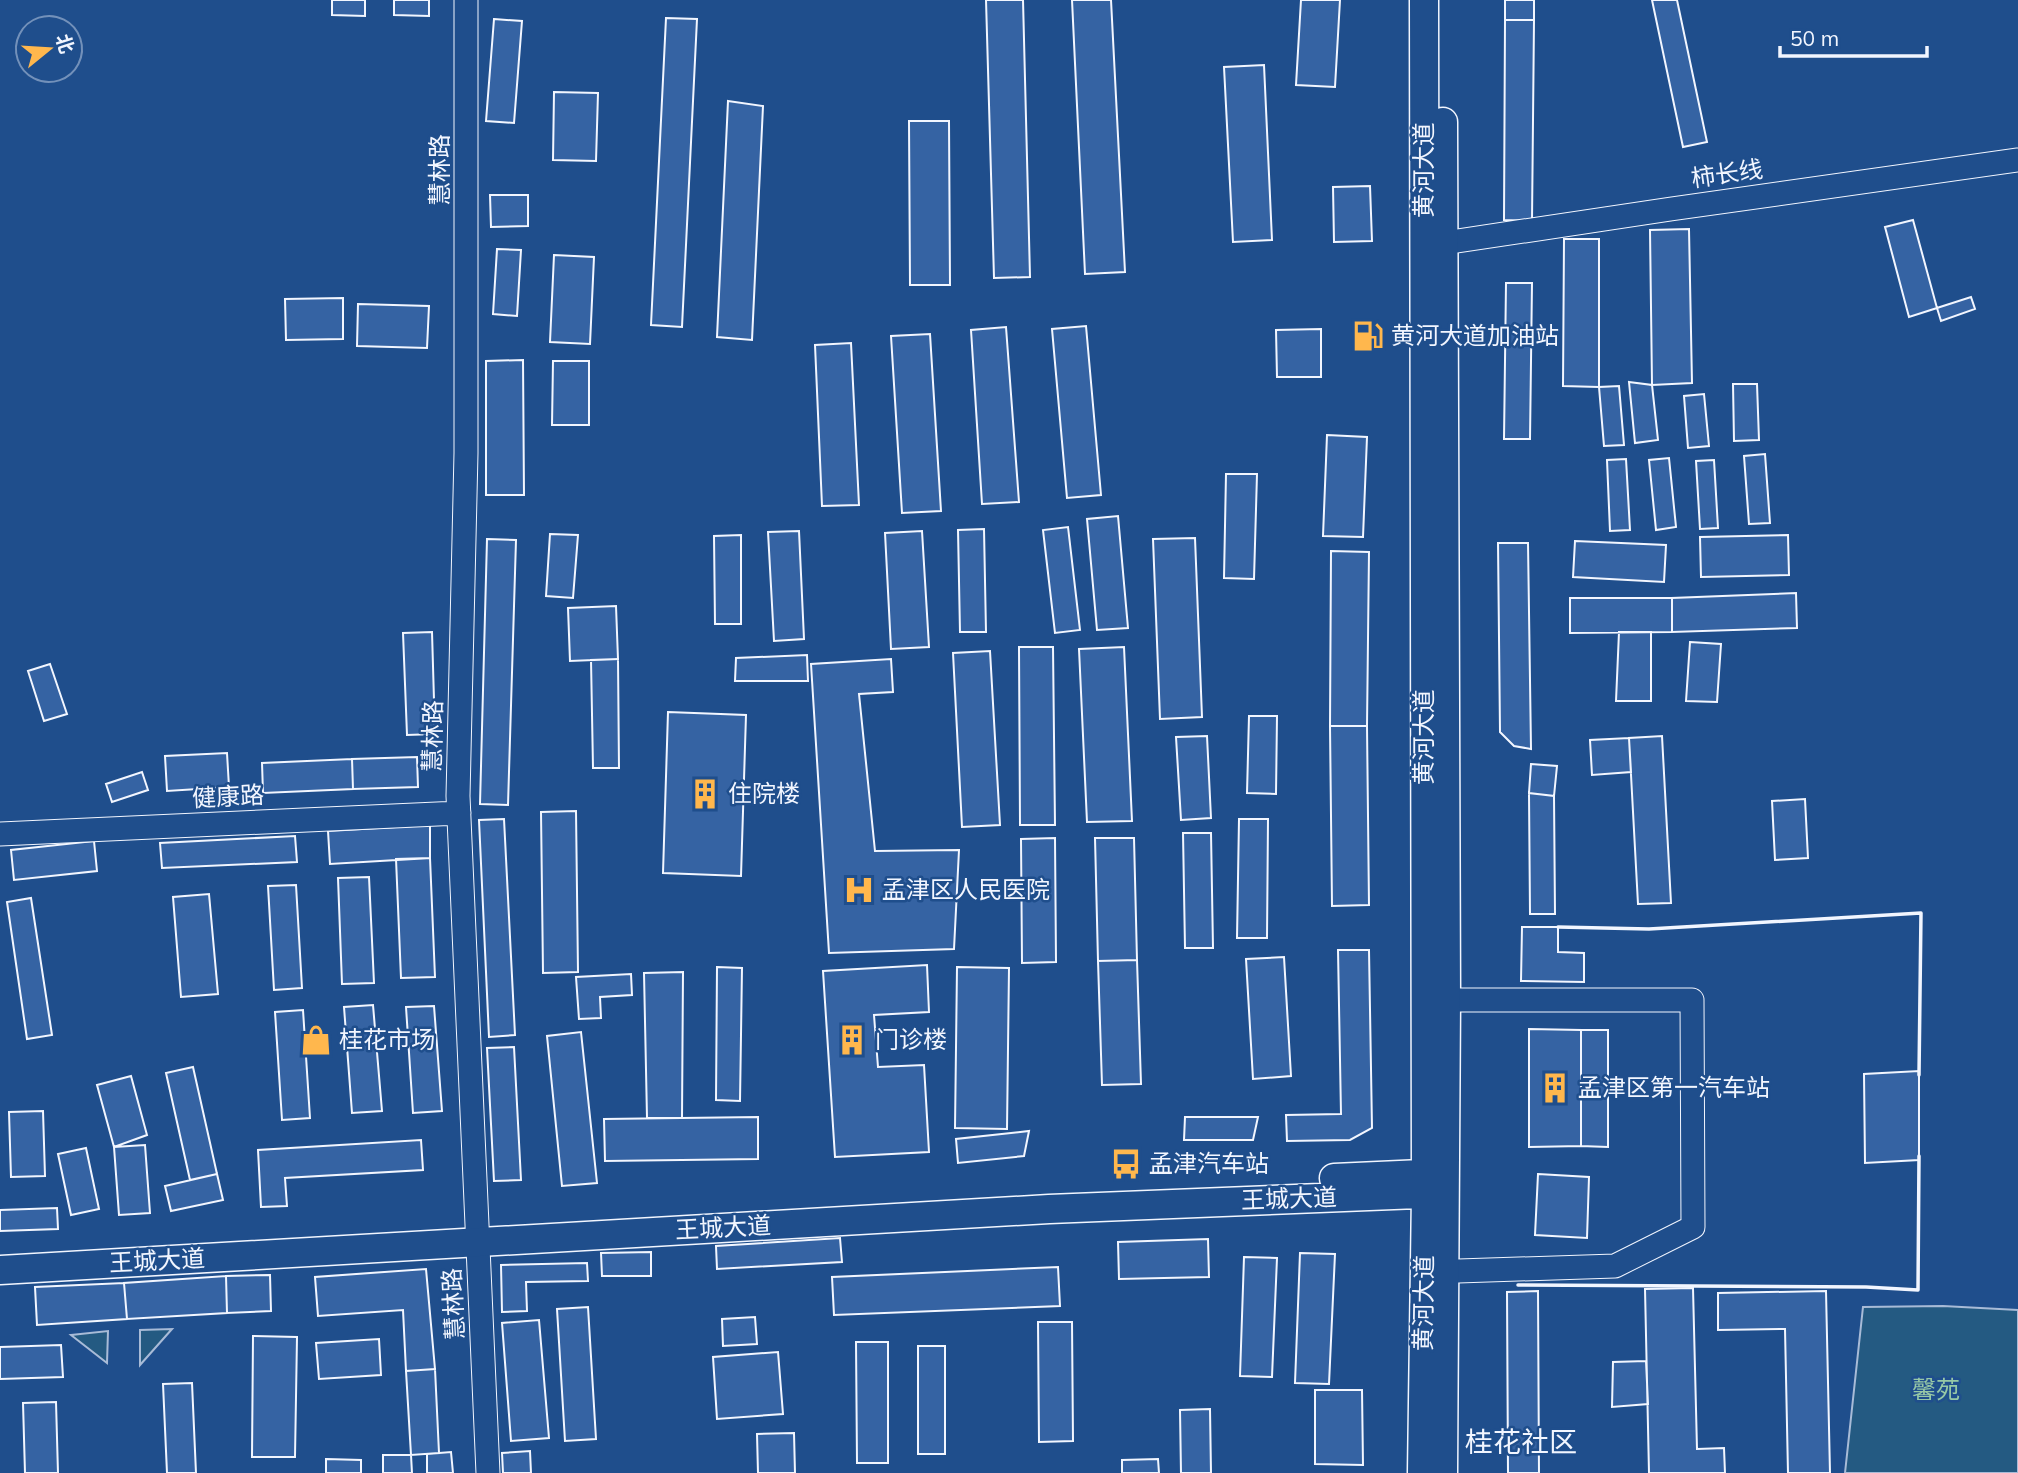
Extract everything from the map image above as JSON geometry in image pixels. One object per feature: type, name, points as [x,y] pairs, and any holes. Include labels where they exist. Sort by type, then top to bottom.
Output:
[{"type":"main road","name":"黄河大道","points":[[1424,0],[1435,999],[1435,1273],[1443,1473]]},
{"type":"main road","name":"黄河大道","points":[[1435,999],[1444,243],[1443,0]]},
{"type":"main road","name":"王城大道","points":[[0,1256],[477,1235],[1435,1183]]},
{"type":"main road","name":"王城大道","points":[[0,1270],[477,1235]]},
{"type":"main road","name":"黄河大道","points":[[1422,1473],[1435,1273]]},
{"type":"street","name":"慧林路","points":[[466,0],[466,453],[459,813],[488,1473]]},
{"type":"street","name":"柿长线","points":[[1444,243],[2018,160]]},
{"type":"street","name":"健康路","points":[[0,834],[459,813]]},
{"type":"street","points":[[1435,999],[1692,1000],[1693,1227],[1615,1266],[1435,1273]]},
{"type":"green space","name":"馨苑","points":[[1943,1306],[2018,1310],[2018,1473],[1845,1473],[1863,1307]]},
{"type":"green space","points":[[172,1329],[140,1365],[140,1330]]},
{"type":"green space","points":[[108,1331],[107,1363],[71,1335]]},
{"type":"building","points":[[332,0],[365,0],[365,16],[332,15]]},
{"type":"building","points":[[394,0],[429,0],[429,16],[394,15]]},
{"type":"building","points":[[986,0],[1023,0],[1030,277],[994,278]]},
{"type":"building","points":[[1072,0],[1111,0],[1125,272],[1085,274]]},
{"type":"building","points":[[1301,0],[1340,0],[1335,87],[1296,85]]},
{"type":"building","points":[[1505,0],[1534,0],[1534,20],[1505,20]]},
{"type":"building","points":[[1652,0],[1677,0],[1707,142],[1683,147]]},
{"type":"building","points":[[666,18],[697,19],[682,327],[651,325]]},
{"type":"building","points":[[494,19],[522,21],[514,123],[486,121]]},
{"type":"building","points":[[1505,20],[1534,20],[1532,221],[1504,220]]},
{"type":"building","points":[[1264,65],[1272,240],[1233,242],[1224,67]]},
{"type":"building","points":[[554,92],[598,93],[596,161],[553,160]]},
{"type":"building","points":[[728,101],[763,106],[752,340],[717,337]]},
{"type":"building","points":[[909,121],[949,121],[950,285],[910,285]]},
{"type":"building","points":[[1370,186],[1372,241],[1334,242],[1333,187]]},
{"type":"building","points":[[490,195],[528,195],[528,226],[491,227]]},
{"type":"building","points":[[1913,220],[1937,308],[1909,317],[1885,227]]},
{"type":"building","points":[[1689,229],[1692,383],[1652,385],[1650,230]]},
{"type":"building","points":[[1564,239],[1599,239],[1599,387],[1563,386]]},
{"type":"building","points":[[497,249],[521,250],[517,316],[493,314]]},
{"type":"building","points":[[554,255],[594,257],[590,344],[550,342]]},
{"type":"building","points":[[1506,283],[1532,283],[1530,439],[1504,439]]},
{"type":"building","points":[[1971,297],[1975,309],[1941,321],[1937,308]]},
{"type":"building","points":[[343,298],[343,339],[286,340],[285,299]]},
{"type":"building","points":[[358,304],[429,306],[427,348],[357,346]]},
{"type":"building","points":[[1086,326],[1101,495],[1067,498],[1052,329]]},
{"type":"building","points":[[1006,327],[1019,502],[982,504],[971,330]]},
{"type":"building","points":[[1321,329],[1321,377],[1277,377],[1276,330]]},
{"type":"building","points":[[930,334],[941,511],[902,513],[891,336]]},
{"type":"building","points":[[851,343],[859,505],[822,506],[815,345]]},
{"type":"building","points":[[523,360],[524,495],[486,495],[486,361]]},
{"type":"building","points":[[553,361],[589,361],[589,425],[552,425]]},
{"type":"building","points":[[1629,382],[1652,385],[1658,440],[1635,443]]},
{"type":"building","points":[[1733,384],[1757,384],[1759,440],[1734,441]]},
{"type":"building","points":[[1619,386],[1624,445],[1604,446],[1599,387]]},
{"type":"building","points":[[1704,394],[1709,446],[1688,448],[1684,396]]},
{"type":"building","points":[[1327,435],[1367,437],[1363,537],[1323,536]]},
{"type":"building","points":[[1765,454],[1770,523],[1749,524],[1744,456]]},
{"type":"building","points":[[1669,458],[1676,527],[1656,530],[1649,460]]},
{"type":"building","points":[[1626,459],[1630,530],[1610,531],[1607,460]]},
{"type":"building","points":[[1714,460],[1718,528],[1700,529],[1696,461]]},
{"type":"building","points":[[1226,474],[1257,474],[1254,579],[1224,578]]},
{"type":"building","points":[[1118,516],[1128,628],[1097,630],[1087,519]]},
{"type":"building","points":[[1068,527],[1080,630],[1055,633],[1043,530]]},
{"type":"building","points":[[984,529],[986,632],[960,632],[958,530]]},
{"type":"building","points":[[799,531],[804,639],[774,641],[768,532]]},
{"type":"building","points":[[922,531],[929,647],[891,649],[885,533]]},
{"type":"building","points":[[550,534],[578,535],[573,598],[546,596]]},
{"type":"building","points":[[741,535],[741,624],[715,624],[714,536]]},
{"type":"building","points":[[1788,535],[1789,575],[1701,577],[1700,537]]},
{"type":"building","points":[[1195,538],[1202,717],[1160,719],[1153,539]]},
{"type":"building","points":[[487,539],[516,540],[508,805],[480,804]]},
{"type":"building","points":[[1575,541],[1666,545],[1664,582],[1573,577]]},
{"type":"building","points":[[1498,543],[1528,543],[1531,749],[1514,746],[1500,732]]},
{"type":"building","points":[[1331,551],[1369,552],[1367,726],[1330,726]]},
{"type":"building","points":[[1796,593],[1797,628],[1672,632],[1672,598]]},
{"type":"building","points":[[1570,598],[1672,598],[1672,632],[1570,633]]},
{"type":"building","points":[[616,606],[618,659],[570,661],[568,608]]},
{"type":"building","points":[[432,632],[435,734],[407,735],[403,633]]},
{"type":"building","points":[[1619,632],[1651,632],[1651,701],[1616,701]]},
{"type":"building","points":[[1690,642],[1721,644],[1717,702],[1686,701]]},
{"type":"building","points":[[1019,647],[1053,647],[1055,825],[1020,825]]},
{"type":"building","points":[[1124,647],[1132,821],[1087,822],[1079,649]]},
{"type":"building","points":[[990,651],[1000,825],[962,827],[953,653]]},
{"type":"building","points":[[807,655],[808,681],[735,681],[736,658]]},
{"type":"building","points":[[618,659],[619,768],[593,768],[591,660]]},
{"type":"building","points":[[891,659],[893,692],[859,694],[875,851],[959,850],[954,949],[829,953],[811,664]]},
{"type":"building","points":[[50,664],[67,714],[44,721],[28,671]]},
{"type":"building","name":"住院楼","points":[[668,712],[746,715],[741,876],[663,873]]},
{"type":"building","points":[[1249,716],[1277,716],[1276,794],[1247,793]]},
{"type":"building","points":[[1330,726],[1367,726],[1369,905],[1332,906]]},
{"type":"building","points":[[1207,736],[1211,818],[1181,820],[1176,737]]},
{"type":"building","points":[[1662,736],[1671,903],[1638,904],[1629,738]]},
{"type":"building","points":[[1629,738],[1631,772],[1592,775],[1590,740]]},
{"type":"building","points":[[227,753],[229,787],[167,791],[165,756]]},
{"type":"building","points":[[417,757],[418,787],[353,789],[352,759]]},
{"type":"building","points":[[352,759],[353,789],[263,793],[262,763]]},
{"type":"building","points":[[1531,764],[1557,766],[1554,796],[1529,793]]},
{"type":"building","points":[[142,772],[148,790],[112,802],[106,784]]},
{"type":"building","points":[[1529,793],[1554,796],[1555,914],[1530,914]]},
{"type":"building","points":[[1805,799],[1808,858],[1775,860],[1772,801]]},
{"type":"building","points":[[576,811],[578,972],[543,973],[541,812]]},
{"type":"building","points":[[504,819],[515,1035],[489,1037],[479,820]]},
{"type":"building","points":[[1239,819],[1268,819],[1267,938],[1237,938]]},
{"type":"building","points":[[430,825],[430,858],[330,864],[328,831]]},
{"type":"building","points":[[1183,833],[1211,833],[1213,948],[1185,948]]},
{"type":"building","points":[[295,836],[297,862],[162,868],[160,843]]},
{"type":"building","points":[[1055,838],[1056,962],[1022,963],[1021,839]]},
{"type":"building","points":[[1095,838],[1134,838],[1137,960],[1098,961]]},
{"type":"building","points":[[94,841],[97,871],[14,880],[11,850]]},
{"type":"building","points":[[430,858],[435,977],[401,978],[396,859]]},
{"type":"building","points":[[369,877],[374,983],[342,984],[338,878]]},
{"type":"building","points":[[296,885],[302,988],[274,990],[268,886]]},
{"type":"building","points":[[209,894],[218,994],[181,997],[173,897]]},
{"type":"building","points":[[31,898],[52,1035],[27,1039],[7,902]]},
{"type":"building","points":[[1522,927],[1558,927],[1558,952],[1584,953],[1584,982],[1521,981]]},
{"type":"building","points":[[1338,950],[1369,950],[1372,1128],[1350,1140],[1287,1141],[1286,1115],[1341,1114]]},
{"type":"building","points":[[1284,957],[1291,1076],[1253,1079],[1246,959]]},
{"type":"building","points":[[1137,960],[1141,1084],[1102,1085],[1098,961]]},
{"type":"building","name":"门诊楼","points":[[927,965],[929,1012],[874,1015],[878,1067],[924,1065],[929,1152],[835,1157],[823,971]]},
{"type":"building","points":[[717,967],[742,968],[740,1101],[716,1100]]},
{"type":"building","points":[[957,967],[1009,968],[1007,1129],[955,1128]]},
{"type":"building","points":[[683,972],[682,1118],[647,1118],[644,973]]},
{"type":"building","points":[[631,974],[632,995],[600,997],[601,1018],[579,1019],[576,977]]},
{"type":"building","points":[[373,1005],[382,1111],[352,1113],[344,1007]]},
{"type":"building","points":[[434,1006],[442,1111],[413,1113],[406,1007]]},
{"type":"building","points":[[303,1010],[310,1118],[282,1120],[275,1012]]},
{"type":"building","name":"孟津区第一汽车站","points":[[1529,1029],[1581,1030],[1581,1146],[1529,1147]]},
{"type":"building","points":[[1581,1030],[1608,1030],[1608,1147],[1581,1146]]},
{"type":"building","points":[[581,1032],[597,1183],[562,1186],[547,1036]]},
{"type":"building","points":[[514,1047],[521,1180],[494,1181],[487,1048]]},
{"type":"building","points":[[193,1067],[217,1174],[190,1180],[166,1073]]},
{"type":"building","points":[[1919,1071],[1919,1160],[1865,1163],[1864,1074]]},
{"type":"building","points":[[131,1076],[147,1135],[114,1147],[97,1085]]},
{"type":"building","points":[[43,1111],[45,1176],[11,1177],[9,1112]]},
{"type":"building","points":[[758,1117],[758,1159],[605,1161],[604,1119]]},
{"type":"building","points":[[1185,1117],[1258,1117],[1253,1140],[1184,1140]]},
{"type":"building","points":[[1029,1131],[1024,1156],[958,1163],[956,1139]]},
{"type":"building","points":[[421,1140],[423,1170],[285,1178],[287,1206],[261,1207],[258,1150]]},
{"type":"building","points":[[145,1145],[150,1213],[119,1215],[114,1147]]},
{"type":"building","points":[[86,1148],[99,1209],[71,1215],[58,1154]]},
{"type":"building","points":[[217,1174],[223,1200],[171,1211],[165,1186]]},
{"type":"building","points":[[1538,1174],[1589,1177],[1587,1238],[1535,1235]]},
{"type":"building","points":[[57,1208],[58,1229],[0,1231],[0,1210]]},
{"type":"building","points":[[840,1238],[842,1262],[717,1269],[716,1246]]},
{"type":"building","points":[[1208,1239],[1209,1277],[1119,1279],[1118,1242]]},
{"type":"building","points":[[651,1252],[651,1276],[602,1276],[601,1253]]},
{"type":"building","points":[[1300,1253],[1335,1254],[1329,1384],[1295,1383]]},
{"type":"building","points":[[1244,1257],[1277,1258],[1272,1377],[1240,1376]]},
{"type":"building","points":[[587,1263],[588,1281],[526,1282],[527,1311],[502,1312],[501,1265]]},
{"type":"building","points":[[1058,1267],[1060,1306],[834,1315],[832,1277]]},
{"type":"building","points":[[426,1269],[435,1369],[406,1371],[403,1310],[318,1316],[315,1277]]},
{"type":"building","points":[[270,1275],[271,1311],[227,1313],[226,1276]]},
{"type":"building","points":[[226,1276],[227,1313],[127,1319],[124,1283]]},
{"type":"building","points":[[124,1283],[127,1319],[37,1325],[35,1287]]},
{"type":"building","points":[[1693,1288],[1697,1449],[1724,1448],[1725,1473],[1649,1473],[1645,1289]]},
{"type":"building","points":[[1538,1291],[1539,1473],[1508,1473],[1507,1292]]},
{"type":"building","points":[[1826,1291],[1830,1473],[1788,1473],[1785,1329],[1718,1330],[1718,1293]]},
{"type":"building","points":[[588,1307],[596,1439],[565,1441],[557,1309]]},
{"type":"building","points":[[755,1317],[757,1344],[723,1346],[722,1319]]},
{"type":"building","points":[[539,1320],[549,1438],[511,1441],[502,1323]]},
{"type":"building","points":[[1038,1322],[1072,1322],[1073,1441],[1039,1442]]},
{"type":"building","points":[[253,1336],[297,1337],[295,1457],[252,1457]]},
{"type":"building","points":[[379,1339],[381,1375],[319,1379],[316,1343]]},
{"type":"building","points":[[856,1342],[888,1342],[888,1463],[857,1463]]},
{"type":"building","points":[[61,1345],[63,1377],[0,1379],[0,1347]]},
{"type":"building","points":[[918,1346],[945,1346],[945,1454],[918,1454]]},
{"type":"building","points":[[778,1352],[783,1414],[717,1419],[713,1357]]},
{"type":"building","points":[[1646,1361],[1648,1404],[1612,1407],[1613,1362]]},
{"type":"building","points":[[435,1369],[439,1453],[411,1455],[406,1371]]},
{"type":"building","points":[[192,1383],[196,1473],[167,1473],[163,1384]]},
{"type":"building","points":[[1315,1390],[1362,1390],[1363,1465],[1315,1464]]},
{"type":"building","points":[[56,1402],[58,1473],[25,1473],[23,1403]]},
{"type":"building","points":[[1210,1409],[1211,1473],[1181,1473],[1180,1410]]},
{"type":"building","points":[[794,1433],[795,1473],[758,1473],[757,1434]]},
{"type":"building","points":[[530,1451],[531,1473],[503,1473],[502,1453]]},
{"type":"building","points":[[451,1452],[453,1473],[427,1473],[427,1454]]},
{"type":"building","points":[[383,1455],[411,1455],[412,1473],[383,1473]]},
{"type":"building","points":[[326,1459],[361,1460],[361,1473],[326,1473]]},
{"type":"building","points":[[1158,1459],[1159,1473],[1122,1473],[1122,1460]]},
{"type":"wall","points":[[1558,927],[1649,929],[1921,913],[1919,1075]]},
{"type":"wall","points":[[1518,1285],[1866,1287],[1918,1290],[1919,1156]]},
{"type":"place","name":"黄河大道加油站","points":[[1368,336]]},
{"type":"place","name":"住院楼","points":[[705,794]]},
{"type":"place","name":"孟津区人民医院","points":[[859,890]]},
{"type":"place","name":"桂花市场","points":[[316,1040]]},
{"type":"place","name":"门诊楼","points":[[852,1040]]},
{"type":"place","name":"孟津区第一汽车站","points":[[1555,1088]]},
{"type":"place","name":"孟津汽车站","points":[[1126,1164]]},
{"type":"district","name":"桂花社区","points":[[1521,1442]]}]
